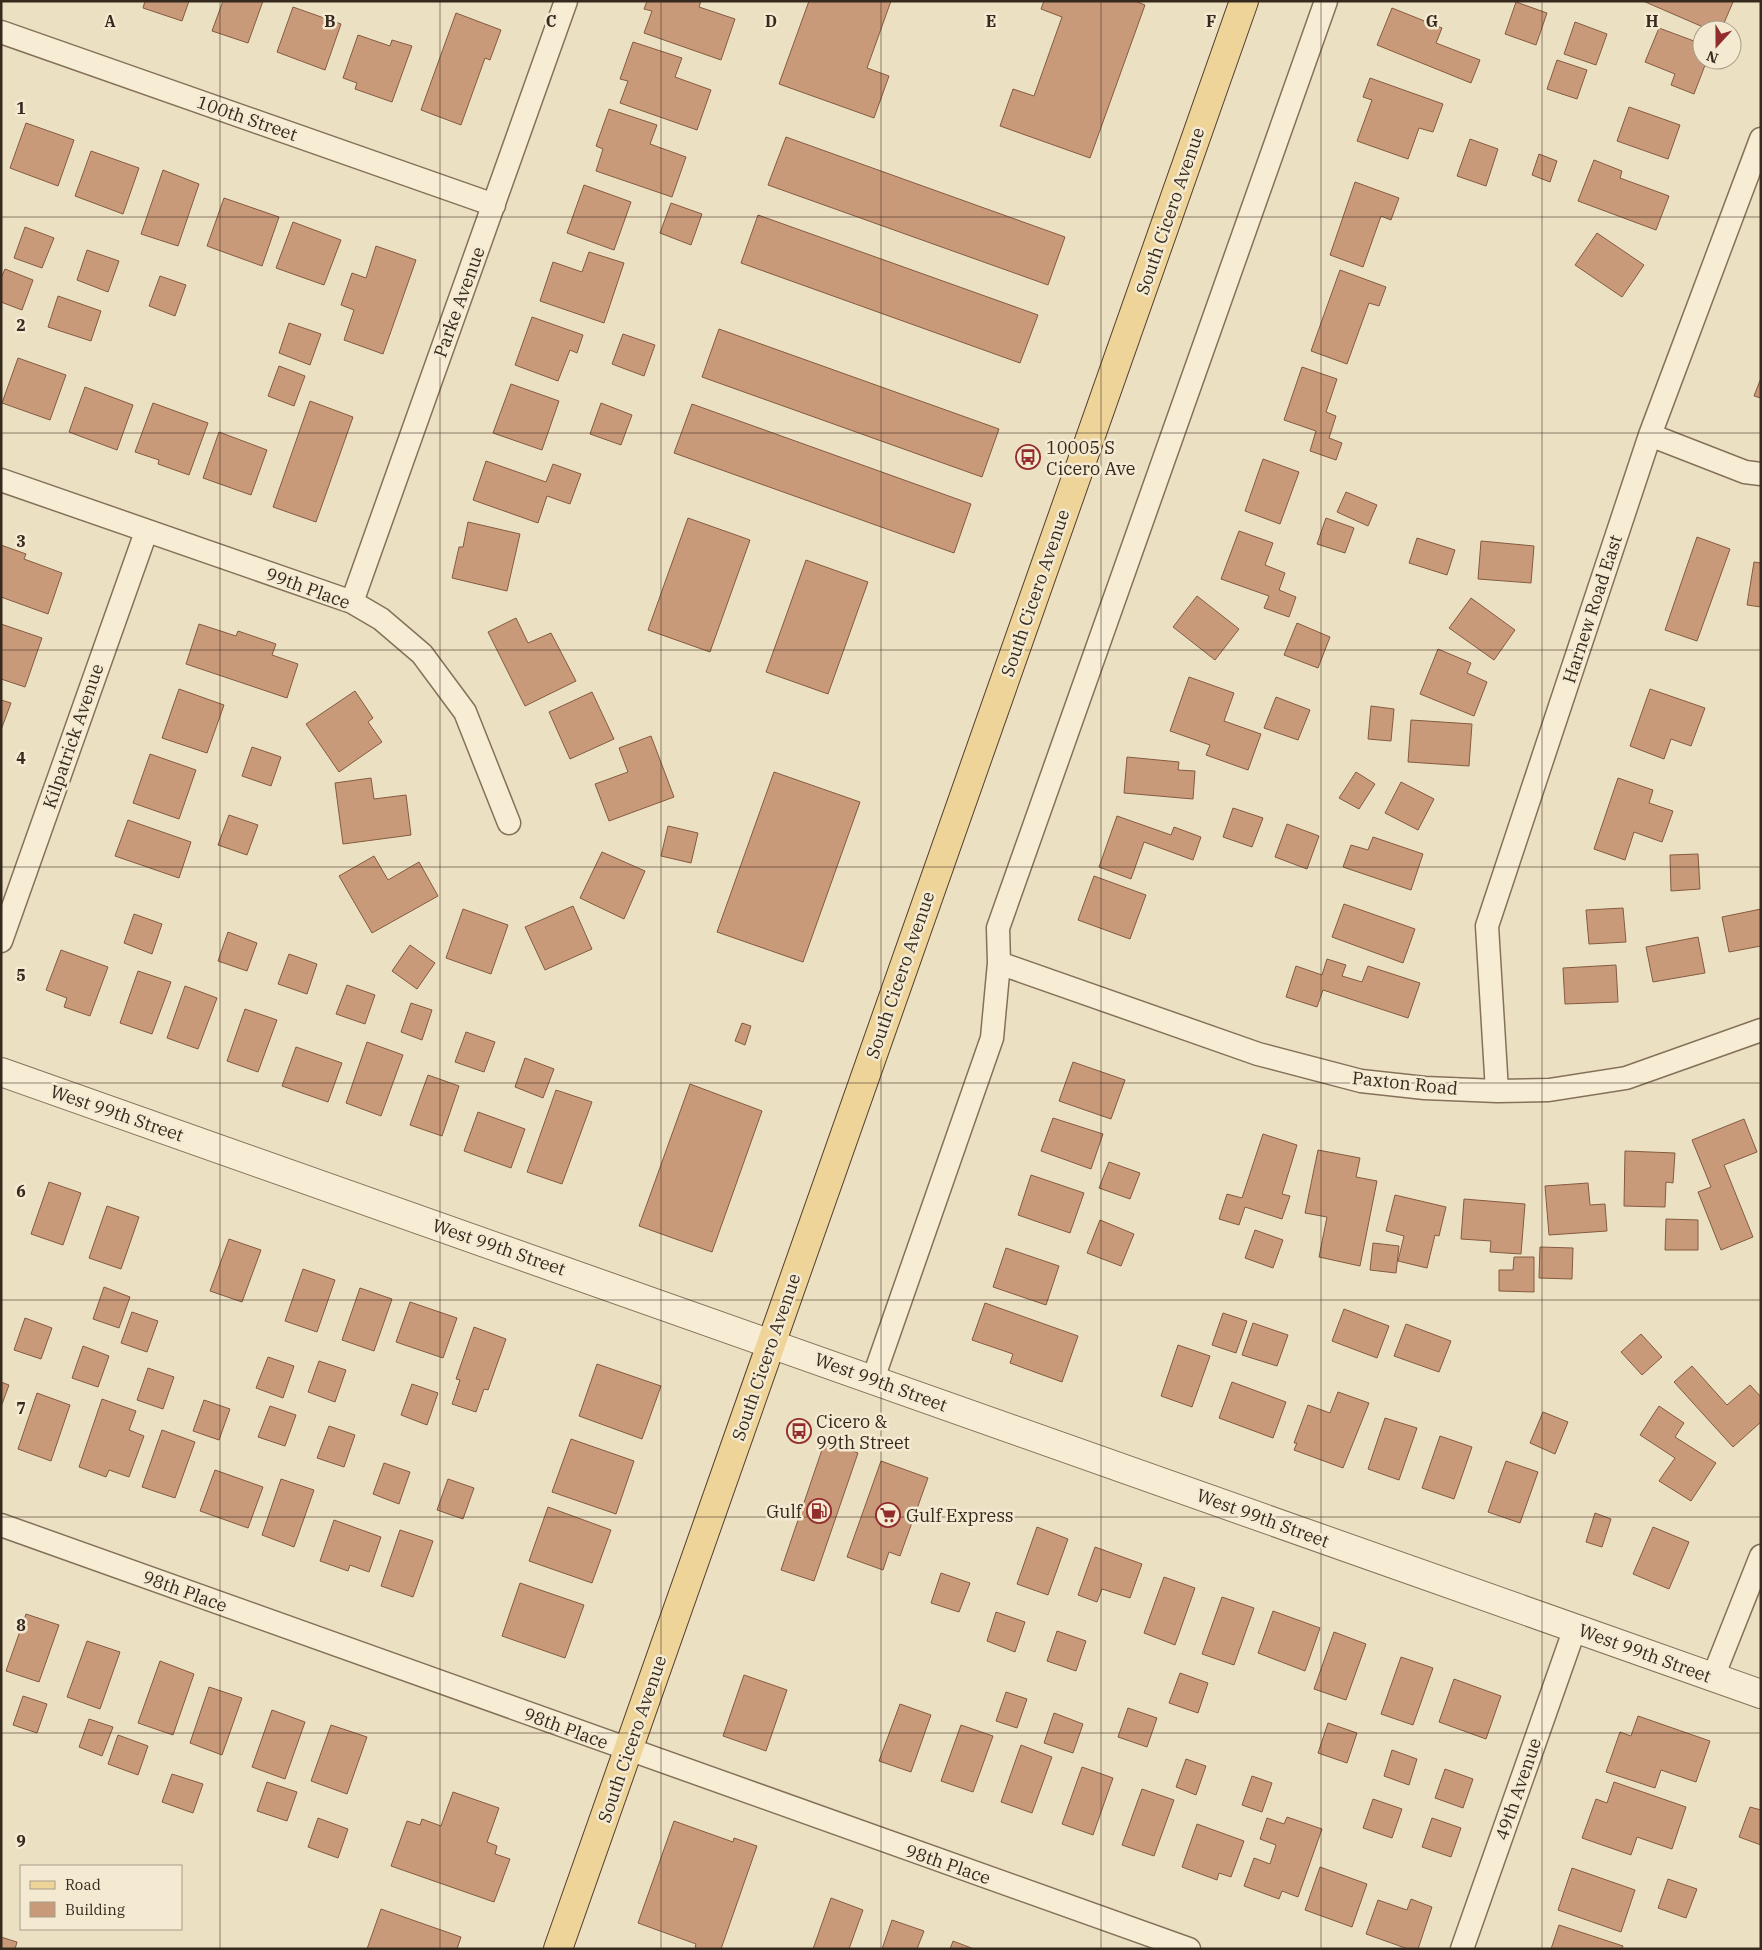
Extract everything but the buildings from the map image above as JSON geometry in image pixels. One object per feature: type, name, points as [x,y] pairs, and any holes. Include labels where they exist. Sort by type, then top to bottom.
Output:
[{"type":"main road","name":"South Cicero Avenue","points":[[558,1949],[1244,1]]},
{"type":"street","name":"Parke Avenue","points":[[352,602],[566,1]]},
{"type":"street","points":[[873,1379],[992,1038],[999,963],[998,928],[1326,1]]},
{"type":"street","name":"100th Street","points":[[1,32],[494,205]]},
{"type":"street","name":"Harnew Road East","points":[[1497,1092],[1487,926],[1650,436],[1761,139]]},
{"type":"street","points":[[1650,436],[1745,472],[1761,474]]},
{"type":"street","name":"99th Place","points":[[1,480],[146,532],[352,602],[381,619],[422,654],[465,712],[508,823]]},
{"type":"street","name":"Kilpatrick Avenue","points":[[1,941],[146,532]]},
{"type":"street","name":"Paxton Road","points":[[999,963],[1258,1054],[1361,1081],[1424,1088],[1497,1092],[1549,1090],[1626,1078],[1761,1030]]},
{"type":"street","name":"West 99th Street","points":[[1,1072],[1761,1694]]},
{"type":"street","name":"98th Place","points":[[1,1525],[1189,1949]]},
{"type":"street","points":[[1712,1677],[1761,1556]]},
{"type":"street","name":"49th Avenue","points":[[1462,1949],[1575,1628]]},
{"type":"place","name":"10005 S Cicero Ave","points":[[1028,457]]},
{"type":"place","name":"Cicero & 99th Street","points":[[799,1431]]},
{"type":"place","name":"Gulf","points":[[819,1511]]},
{"type":"place","name":"Gulf Express","points":[[888,1515]]}]
